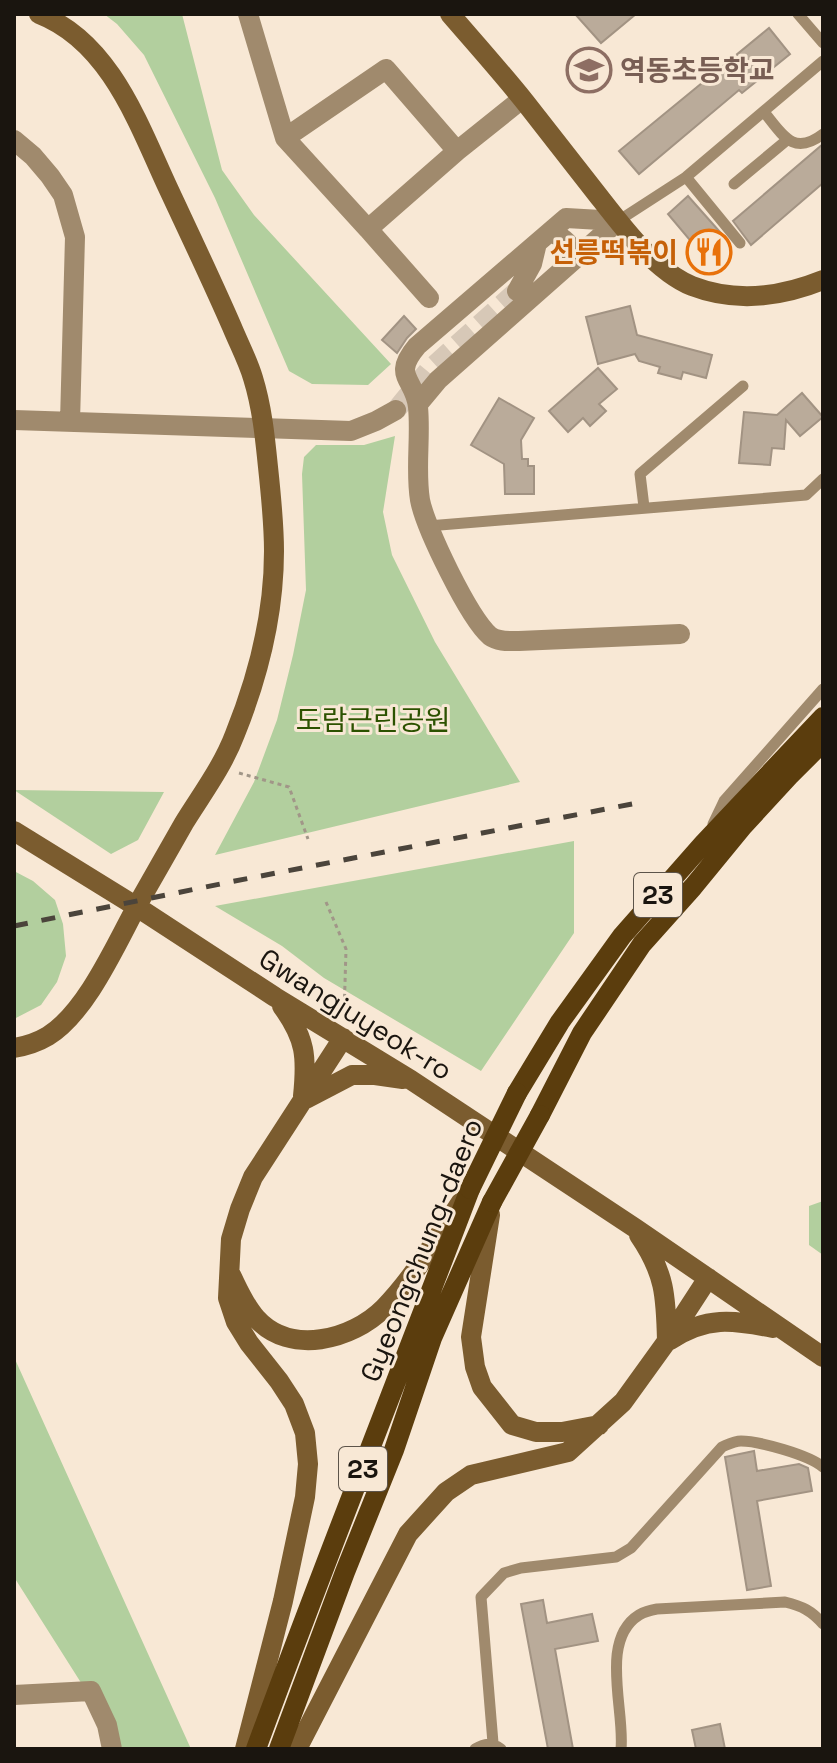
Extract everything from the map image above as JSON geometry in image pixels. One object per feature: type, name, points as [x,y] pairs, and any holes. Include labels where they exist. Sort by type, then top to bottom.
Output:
[{"type":"main road","name":"Gyeongchung-daero","points":[[256,1749],[324,1564],[470,1189],[517,1093],[560,1022],[622,936],[703,844],[823,717]]},
{"type":"main road","name":"Gyeongchung-daero","points":[[279,1749],[394,1450],[432,1338],[492,1202],[582,1033],[642,944],[743,826],[823,742]]},
{"type":"street","points":[[14,1048],[47,1037],[68,1020],[89,991],[219,767],[235,736],[257,671],[274,555],[265,428],[253,377],[216,289],[111,74],[93,52],[71,33],[39,14]]},
{"type":"street","points":[[248,14],[285,138],[429,298]]},
{"type":"street","points":[[450,14],[618,221],[660,266],[690,285],[721,295],[748,297],[781,293],[823,280]]},
{"type":"street","points":[[285,138],[386,69],[457,151]]},
{"type":"street","points":[[368,229],[522,99]]},
{"type":"street","points":[[14,140],[33,156],[63,195],[75,237],[70,422]]},
{"type":"street","points":[[618,221],[566,218],[417,346],[407,359],[406,379],[418,404],[420,501],[442,556],[468,604],[492,638],[519,641],[680,634]]},
{"type":"street","points":[[418,404],[438,380],[618,221]]},
{"type":"street","points":[[544,238],[561,236],[569,243],[574,260]]},
{"type":"street","points":[[544,238],[517,291],[558,275]]},
{"type":"street","points":[[14,420],[351,431],[396,410]]},
{"type":"street","name":"Gwangjuyeok-ro","points":[[14,831],[411,1080],[823,1357]]},
{"type":"street","points":[[275,997],[297,1026],[302,1044],[306,1063],[302,1101]]},
{"type":"street","points":[[245,1749],[283,1601],[305,1497],[308,1464],[305,1433],[294,1404],[236,1322],[228,1298],[231,1239],[253,1177],[343,1038]]},
{"type":"street","points":[[302,1101],[352,1075],[411,1080]]},
{"type":"street","points":[[230,1272],[257,1319],[281,1336],[308,1341],[336,1337],[359,1327],[382,1310],[409,1279],[470,1189]]},
{"type":"street","points":[[492,1202],[471,1337],[475,1367],[482,1387],[512,1425],[536,1432],[562,1432],[599,1425]]},
{"type":"street","points":[[635,1228],[652,1254],[661,1277],[667,1303],[667,1341]]},
{"type":"street","points":[[297,1749],[408,1534],[446,1492],[471,1475],[568,1452],[623,1402],[708,1278]]},
{"type":"street","points":[[667,1341],[686,1329],[735,1320],[785,1330]]},
{"type":"street","points":[[14,1695],[91,1691],[107,1725],[112,1749]]},
{"type":"lane","points":[[798,14],[823,43]]},
{"type":"lane","points":[[618,221],[686,177],[823,61]]},
{"type":"lane","points":[[764,112],[787,140],[798,144],[808,143],[823,134]]},
{"type":"lane","points":[[734,184],[787,140]]},
{"type":"lane","points":[[686,177],[740,243]]},
{"type":"lane","points":[[644,507],[640,474],[743,386]]},
{"type":"lane","points":[[428,526],[806,495],[823,479]]},
{"type":"lane","points":[[703,844],[724,801],[823,689]]},
{"type":"lane","points":[[475,1749],[484,1743],[497,1746],[481,1597],[504,1573],[521,1568],[616,1557],[631,1548],[722,1447],[736,1441],[800,1455],[823,1467]]},
{"type":"lane","points":[[621,1749],[616,1657],[619,1639],[628,1624],[641,1614],[657,1609],[785,1602],[810,1611],[823,1624]]},
{"type":"path","points":[[219,767],[289,787],[308,839]]},
{"type":"path","points":[[326,902],[346,949],[343,1038]]},
{"type":"green space","points":[[104,14],[182,14],[222,170],[254,215],[391,364],[368,385],[312,384],[289,371],[215,198],[144,55]]},
{"type":"green space","name":"도람근린공원","points":[[395,436],[383,512],[392,555],[435,642],[520,782],[215,855],[254,782],[277,720],[293,655],[306,590],[304,457],[316,445],[364,445]]},
{"type":"green space","points":[[14,790],[164,792],[138,840],[111,854]]},
{"type":"green space","points":[[574,841],[574,933],[481,1071],[324,978],[282,946],[215,906]]},
{"type":"green space","points":[[14,871],[33,881],[55,900],[63,924],[66,956],[57,982],[41,1005],[14,1019]]},
{"type":"green space","points":[[823,1201],[823,1255],[809,1245],[809,1206]]},
{"type":"green space","points":[[14,1357],[191,1749],[123,1749],[14,1577]]},
{"type":"building","points":[[575,14],[636,14],[601,43]]},
{"type":"building","points":[[769,28],[790,54],[742,93],[739,90],[639,174],[619,151]]},
{"type":"building","points":[[823,144],[823,183],[751,245],[733,221]]},
{"type":"building","points":[[688,196],[727,240],[705,258],[668,214]]},
{"type":"building","points":[[630,306],[637,335],[712,355],[706,378],[683,372],[681,379],[658,373],[660,367],[639,361],[635,354],[598,364],[586,317]]},
{"type":"building","points":[[404,316],[416,329],[397,353],[382,340]]},
{"type":"building","points":[[598,368],[617,389],[599,404],[606,411],[590,426],[583,418],[568,432],[549,411]]},
{"type":"building","points":[[802,393],[823,417],[800,436],[786,420],[784,449],[772,448],[770,465],[739,463],[744,412],[777,415]]},
{"type":"building","points":[[499,398],[534,418],[521,440],[522,459],[528,459],[528,466],[534,466],[534,494],[505,494],[504,464],[471,445]]},
{"type":"building","points":[[754,1451],[757,1471],[799,1464],[808,1468],[812,1491],[757,1501],[771,1586],[747,1590],[725,1457]]},
{"type":"building","points":[[543,1600],[547,1623],[592,1614],[598,1641],[555,1649],[573,1749],[548,1749],[521,1604]]},
{"type":"building","points":[[720,1724],[725,1749],[696,1749],[692,1730]]},
{"type":"tunnel","points":[[396,410],[428,371],[517,291]]},
{"type":"railway","points":[[14,926],[642,802]]},
{"type":"place","name":"역동초등학교","points":[[589,70]]},
{"type":"place","name":"선릉떡볶이","points":[[709,252]]}]
